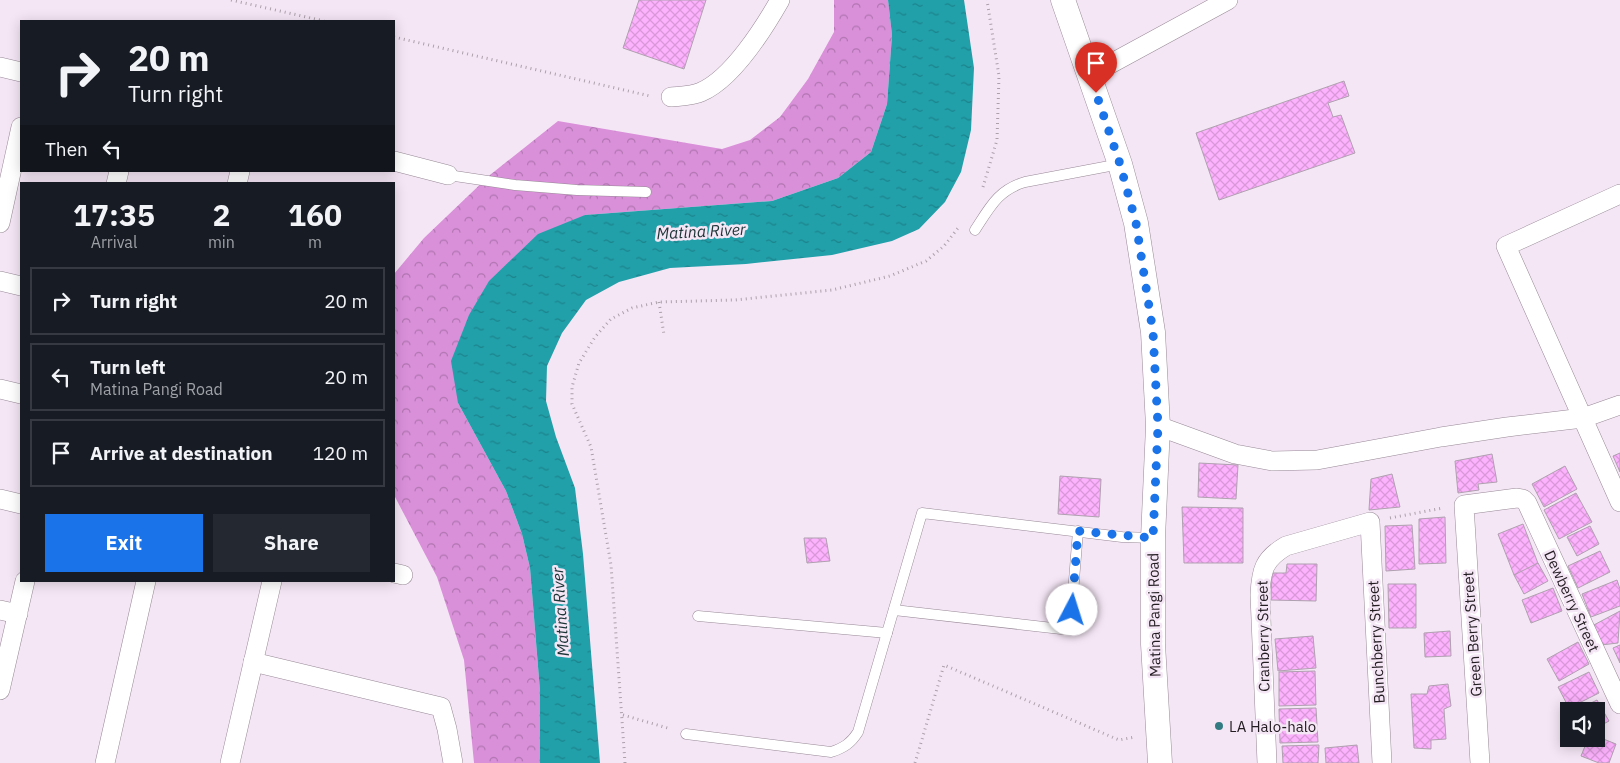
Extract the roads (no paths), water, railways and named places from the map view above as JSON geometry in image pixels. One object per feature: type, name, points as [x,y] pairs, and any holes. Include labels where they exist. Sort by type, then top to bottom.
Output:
[{"type":"street","points":[[671,98],[700,93],[720,81],[759,34],[780,0]]},
{"type":"street","name":"Matina Pangi Road","points":[[1063,0],[1120,164],[1136,223],[1146,276],[1153,332],[1158,426],[1153,538],[1153,644],[1160,763]]},
{"type":"street","points":[[1090,75],[1202,6],[1228,0]]},
{"type":"street","points":[[0,67],[20,72]]},
{"type":"street","points":[[0,223],[5,174],[20,130]]},
{"type":"street","points":[[395,162],[448,175]]},
{"type":"street","points":[[1620,194],[1506,246],[1620,502]]},
{"type":"street","points":[[0,281],[20,286]]},
{"type":"street","points":[[0,389],[20,394]]},
{"type":"street","points":[[1158,426],[1235,454],[1272,461],[1317,460],[1459,434],[1582,418],[1620,405]]},
{"type":"street","name":"Dewberry Street","points":[[1464,505],[1512,498],[1523,500],[1529,508],[1620,704]]},
{"type":"street","points":[[0,499],[20,504]]},
{"type":"street","name":"Green Berry Street","points":[[1464,505],[1480,763]]},
{"type":"street","name":"Cranberry Street","points":[[1267,763],[1260,596],[1261,577],[1266,562],[1274,553],[1286,546],[1370,522]]},
{"type":"street","name":"Bunchberry Street","points":[[1370,522],[1382,763]]},
{"type":"street","points":[[0,690],[9,612],[24,582]]},
{"type":"street","points":[[105,763],[146,582]]},
{"type":"street","points":[[230,763],[272,582]]},
{"type":"street","points":[[253,662],[441,707],[448,729],[453,763]]},
{"type":"lane","points":[[976,230],[990,206],[1000,194],[1012,186],[1120,164]]},
{"type":"lane","points":[[448,175],[515,185],[577,190],[646,192]]},
{"type":"lane","points":[[686,734],[831,752],[842,749],[852,742],[858,732],[922,513],[1153,538]]},
{"type":"lane","points":[[894,610],[1070,630],[1078,531]]},
{"type":"lane","points":[[698,616],[887,634]]},
{"type":"water","name":"Matina River","points":[[888,0],[964,0],[974,68],[971,130],[961,172],[945,202],[919,229],[892,241],[832,255],[746,264],[670,268],[619,282],[586,300],[562,333],[547,366],[546,401],[556,437],[575,488],[583,554],[600,763],[540,763],[540,691],[530,568],[522,534],[506,491],[458,403],[451,361],[469,315],[489,281],[538,234],[585,215],[772,201],[838,178],[871,152],[887,104],[892,35]]},
{"type":"place","name":"LA Halo-halo","points":[[1219,726]]}]
